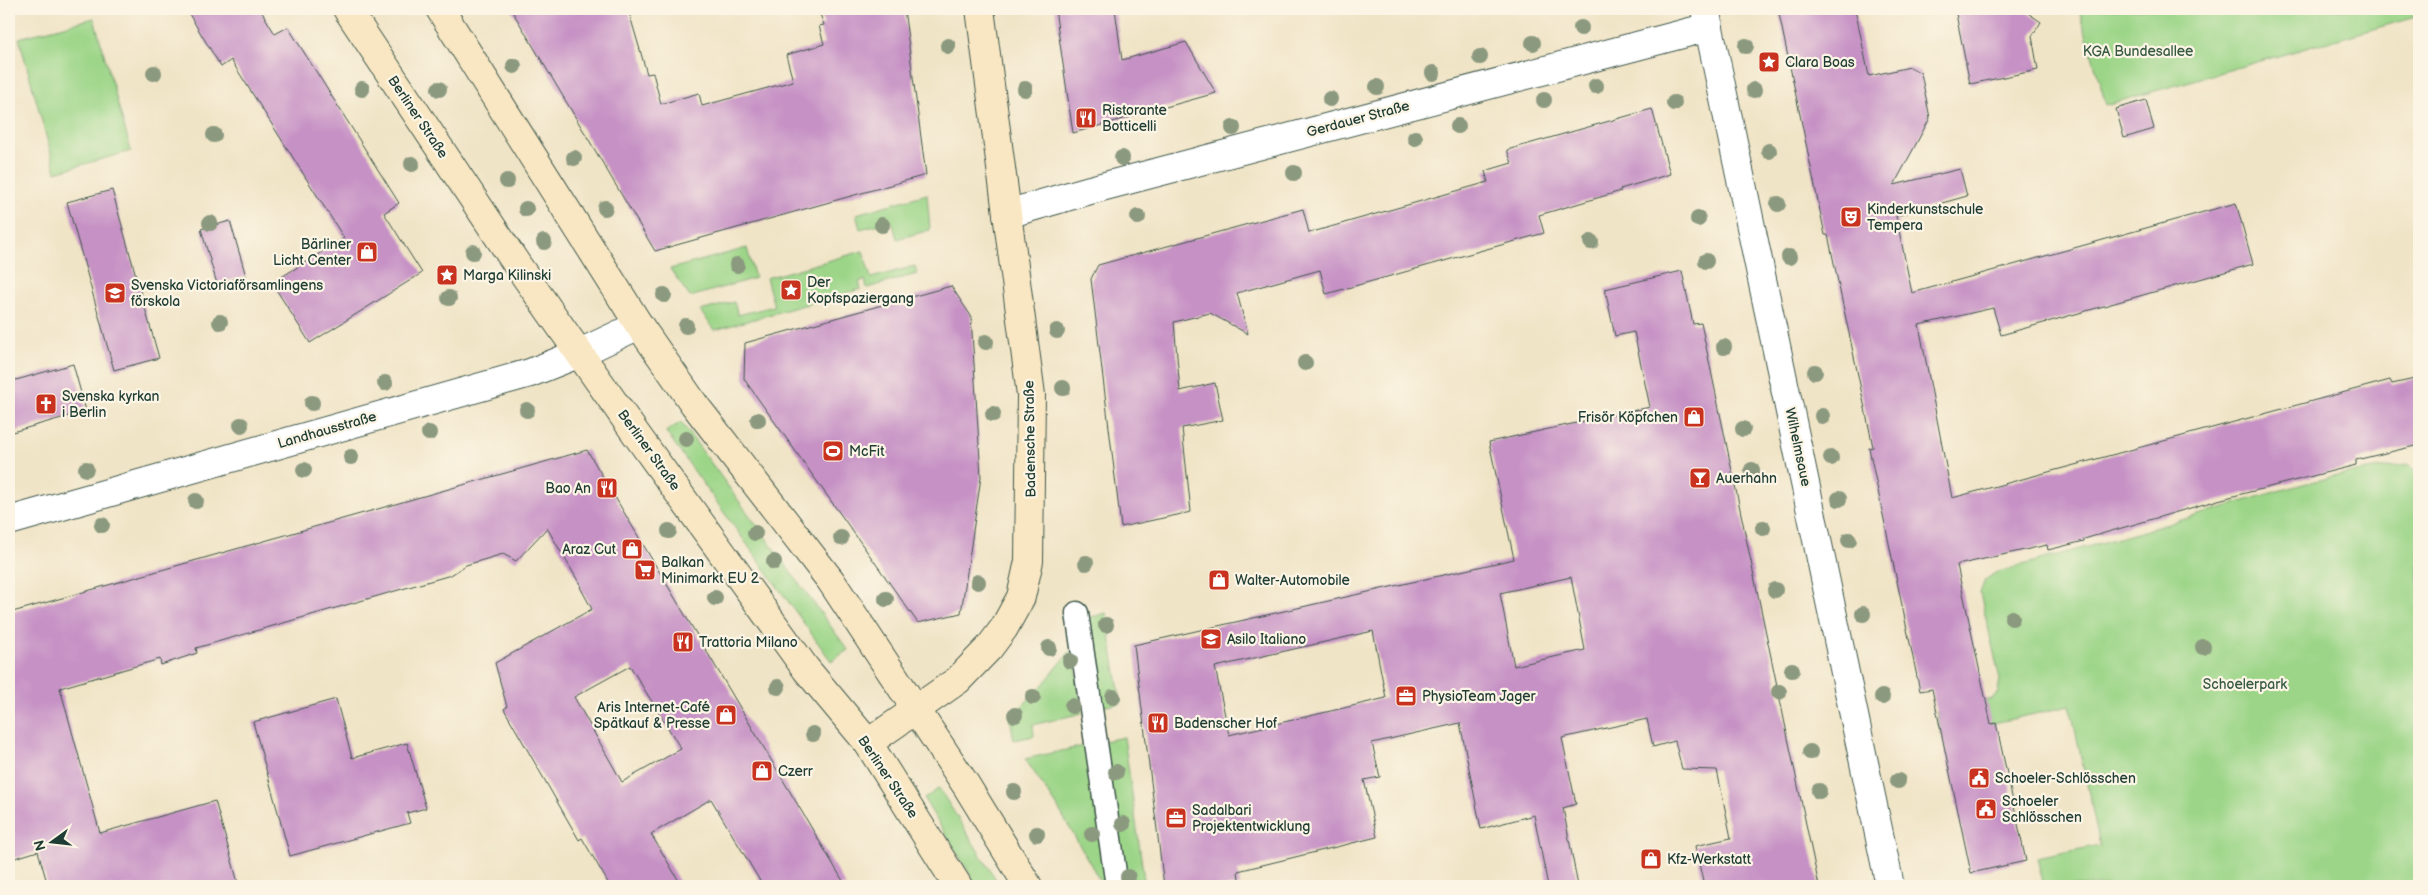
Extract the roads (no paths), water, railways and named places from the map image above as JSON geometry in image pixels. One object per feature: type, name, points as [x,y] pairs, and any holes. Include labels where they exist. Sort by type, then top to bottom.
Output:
[{"type":"main road","name":"Berliner Straße","points":[[347,9],[518,266],[806,669],[868,743],[958,886]]},
{"type":"main road","points":[[440,9],[639,325],[694,404],[830,581],[966,785],[1028,886]]},
{"type":"main road","name":"Badensche Straße","points":[[868,743],[917,711],[958,680],[989,648],[1004,628],[1021,597],[1029,560],[1031,396],[980,9]]},
{"type":"street","name":"Gerdauer Straße","points":[[1007,214],[1707,18]]},
{"type":"street","name":"Wilhelmsaue","points":[[1707,18],[1890,886]]},
{"type":"street","name":"Landhausstraße","points":[[9,521],[530,373],[580,353],[639,325]]},
{"type":"lane","points":[[1077,613],[1117,886]]},
{"type":"place","name":"Clara Boas","points":[[1769,62]]},
{"type":"place","name":"Ristorante Botticelli","points":[[1086,118]]},
{"type":"place","name":"Kinderkunstschule Tempera","points":[[1851,217]]},
{"type":"place","name":"Bärliner Licht Center","points":[[367,252]]},
{"type":"place","name":"Marga Kilinski","points":[[447,275]]},
{"type":"place","name":"Der Kopfspaziergang","points":[[791,290]]},
{"type":"place","name":"Svenska Victoriaförsamlingens förskola","points":[[115,293]]},
{"type":"place","name":"Svenska kyrkan i Berlin","points":[[46,404]]},
{"type":"place","name":"Frisör Köpfchen","points":[[1694,417]]},
{"type":"place","name":"McFit","points":[[833,451]]},
{"type":"place","name":"Auerhahn","points":[[1700,478]]},
{"type":"place","name":"Bao An","points":[[607,488]]},
{"type":"place","name":"Araz Cut","points":[[632,549]]},
{"type":"place","name":"Balkan Minimarkt EU 2","points":[[645,570]]},
{"type":"place","name":"Walter-Automobile","points":[[1219,580]]},
{"type":"place","name":"Asilo Italiano","points":[[1211,639]]},
{"type":"place","name":"Trattoria Milano","points":[[683,642]]},
{"type":"place","name":"PhysioTeam Jager","points":[[1406,696]]},
{"type":"place","name":"Aris Internet-Café Spätkauf & Presse","points":[[726,715]]},
{"type":"place","name":"Badenscher Hof","points":[[1158,723]]},
{"type":"place","name":"Czerr","points":[[762,771]]},
{"type":"place","name":"Schoeler-Schlösschen","points":[[1979,778]]},
{"type":"place","name":"Schoeler Schlösschen","points":[[1986,809]]},
{"type":"place","name":"Sadalbari Projektentwicklung","points":[[1176,818]]},
{"type":"place","name":"Kfz-Werkstatt","points":[[1651,859]]},
{"type":"park label","name":"KGA Bundesallee","points":[[2138,51]]},
{"type":"park label","name":"Schoelerpark","points":[[2245,684]]}]
